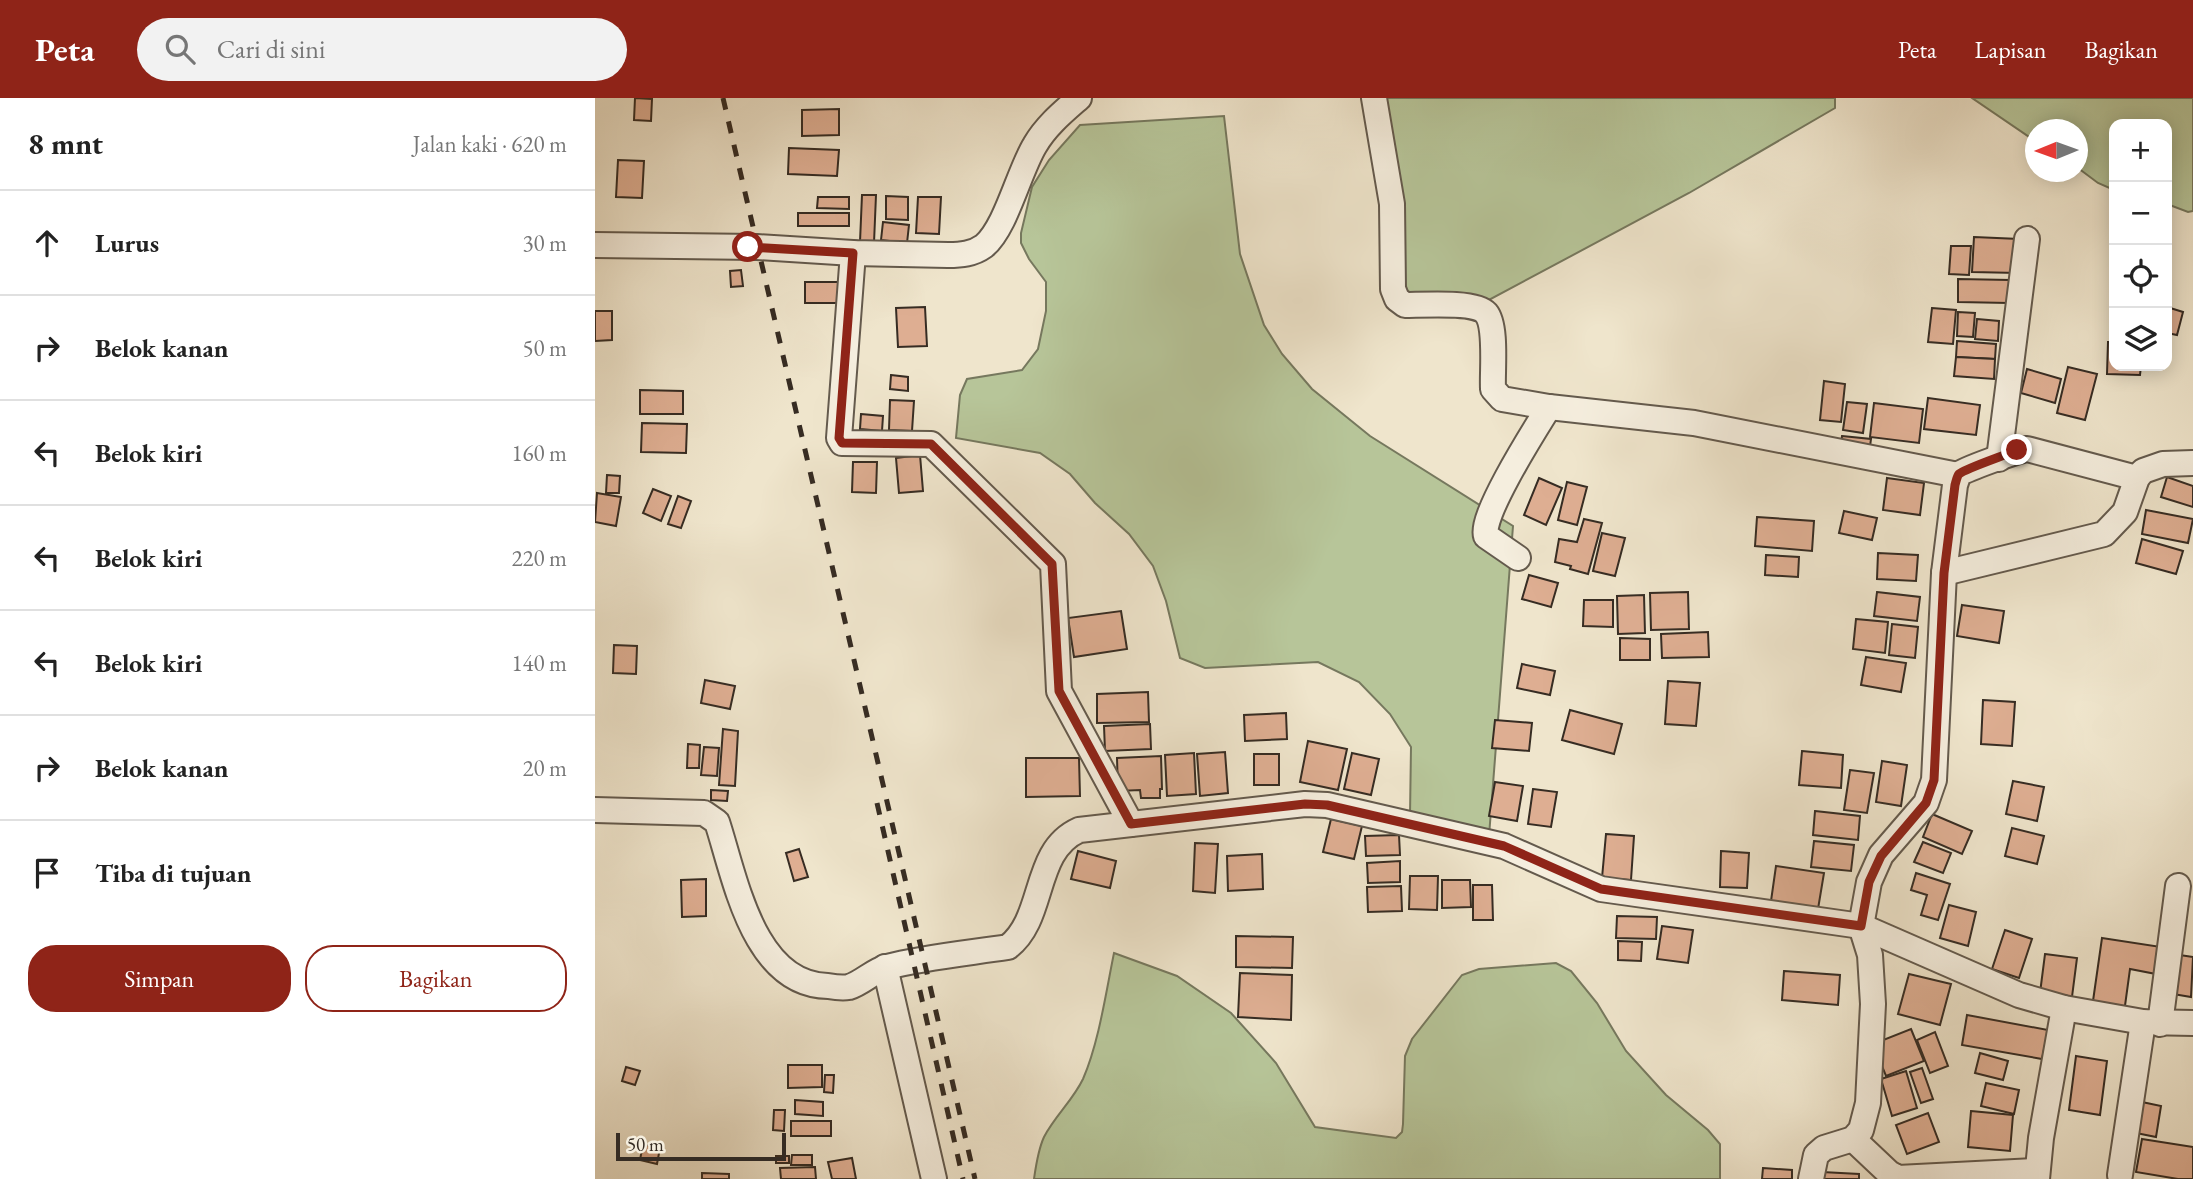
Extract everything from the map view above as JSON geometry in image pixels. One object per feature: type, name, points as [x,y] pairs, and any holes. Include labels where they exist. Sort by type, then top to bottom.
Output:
[{"type":"street","points":[[1374,98],[1392,204],[1393,289],[1397,299],[1405,304],[1474,306],[1485,312],[1491,324],[1493,389],[1502,399],[1549,407],[1694,423],[1958,475]]},
{"type":"street","points":[[595,245],[757,247],[853,253],[962,255],[984,246],[995,234],[1024,163],[1064,103]]},
{"type":"street","points":[[1999,459],[2027,239]]},
{"type":"street","points":[[853,253],[839,438],[842,443],[931,444],[1052,564],[1059,691],[1131,824]]},
{"type":"street","points":[[1518,558],[1486,536],[1484,526],[1505,482],[1549,407]]},
{"type":"street","points":[[1811,1179],[1816,1156],[1824,1148],[1853,1139],[1861,1130],[1868,1103],[1873,1004],[1870,955],[1861,926],[1869,882],[1881,856],[1926,803],[1934,780],[1944,573],[1958,475],[2017,450],[2027,449],[2137,478]]},
{"type":"street","points":[[1944,573],[2104,534],[2125,512],[2137,478],[2143,471],[2163,464],[2193,463]]},
{"type":"street","points":[[595,810],[704,813],[717,822],[752,928],[771,958],[789,975],[812,985],[848,987],[885,967],[1008,947],[1017,940],[1055,848],[1066,835],[1079,830],[1305,804],[1327,805],[1504,846],[1601,889],[1861,926],[2019,995],[2064,1007],[2152,1023],[2193,1023]]},
{"type":"street","points":[[2120,1175],[2178,886]]},
{"type":"street","points":[[885,967],[934,1179]]},
{"type":"street","points":[[1853,1139],[1881,1167],[1898,1178],[2036,1175],[2064,1007]]},
{"type":"green space","points":[[1385,98],[1835,98],[1835,108],[1689,193],[1487,301],[1407,303]]},
{"type":"green space","points":[[1972,98],[2193,98],[2193,211],[2188,212],[2172,206],[2172,119],[2109,119],[2109,188],[2088,176],[2088,119],[2025,119],[2025,134]]},
{"type":"green space","points":[[1224,116],[1240,254],[1264,325],[1282,354],[1312,389],[1370,436],[1513,526],[1489,836],[1410,815],[1411,747],[1390,714],[1359,682],[1318,662],[1205,668],[1180,658],[1166,601],[1153,566],[1129,534],[1095,503],[1070,474],[1040,453],[956,438],[960,395],[967,379],[1022,370],[1038,349],[1046,311],[1046,282],[1029,259],[1021,243],[1021,233],[1032,187],[1049,160],[1080,125]]},
{"type":"green space","points":[[1114,953],[1177,976],[1231,1013],[1276,1063],[1315,1127],[1396,1138],[1402,1132],[1403,1124],[1405,1056],[1412,1039],[1462,975],[1479,969],[1556,963],[1571,971],[1597,1003],[1626,1051],[1666,1095],[1708,1130],[1720,1144],[1720,1179],[1034,1179],[1044,1137],[1079,1087],[1089,1065]]},
{"type":"building","points":[[635,98],[652,99],[651,121],[634,120]]},
{"type":"building","points":[[839,109],[839,135],[802,136],[802,110]]},
{"type":"building","points":[[789,148],[839,150],[837,176],[788,174]]},
{"type":"building","points":[[618,160],[644,161],[642,198],[616,197]]},
{"type":"building","points":[[862,195],[876,195],[874,243],[860,242]]},
{"type":"building","points":[[886,196],[908,197],[908,220],[886,219]]},
{"type":"building","points":[[818,197],[849,197],[849,209],[817,208]]},
{"type":"building","points":[[918,197],[941,197],[939,234],[916,233]]},
{"type":"building","points":[[798,213],[849,213],[849,226],[798,226]]},
{"type":"building","points":[[883,222],[909,225],[907,243],[881,240]]},
{"type":"building","points":[[1974,237],[2019,239],[2018,273],[1972,272]]},
{"type":"building","points":[[1951,246],[1971,246],[1969,275],[1949,274]]},
{"type":"building","points":[[741,270],[743,286],[731,287],[730,271]]},
{"type":"building","points":[[1958,279],[2010,280],[2009,303],[1958,302]]},
{"type":"building","points":[[805,282],[839,282],[839,303],[805,303]]},
{"type":"building","points":[[925,307],[927,346],[898,347],[896,308]]},
{"type":"building","points":[[1932,308],[1956,310],[1953,344],[1928,342]]},
{"type":"building","points":[[2172,309],[2183,312],[2177,335],[2172,334]]},
{"type":"building","points":[[595,311],[612,311],[612,340],[595,341]]},
{"type":"building","points":[[1958,312],[1975,313],[1973,337],[1957,336]]},
{"type":"building","points":[[1977,319],[1999,321],[1998,341],[1975,339]]},
{"type":"building","points":[[1957,341],[1996,344],[1995,359],[1956,357]]},
{"type":"building","points":[[2108,342],[2109,371],[2140,371],[2140,375],[2107,374]]},
{"type":"building","points":[[1956,357],[1995,359],[1994,379],[1954,376]]},
{"type":"building","points":[[2068,367],[2097,374],[2085,420],[2057,413]]},
{"type":"building","points":[[2027,369],[2061,379],[2055,403],[2021,393]]},
{"type":"building","points":[[891,375],[908,377],[908,391],[890,389]]},
{"type":"building","points":[[1824,381],[1845,384],[1841,422],[1820,420]]},
{"type":"building","points":[[640,390],[683,391],[683,414],[640,414]]},
{"type":"building","points":[[1928,398],[1980,405],[1976,435],[1924,429]]},
{"type":"building","points":[[890,400],[914,401],[912,431],[889,430]]},
{"type":"building","points":[[1847,402],[1867,404],[1863,433],[1843,430]]},
{"type":"building","points":[[1874,403],[1923,409],[1919,443],[1870,437]]},
{"type":"building","points":[[861,414],[883,416],[882,431],[860,429]]},
{"type":"building","points":[[642,423],[687,424],[686,453],[641,452]]},
{"type":"building","points":[[1842,436],[1871,439],[1869,454],[1840,451]]},
{"type":"building","points":[[920,455],[923,491],[899,493],[896,458]]},
{"type":"building","points":[[853,462],[877,462],[876,493],[852,492]]},
{"type":"building","points":[[607,475],[620,476],[619,493],[606,493]]},
{"type":"building","points":[[2167,477],[2193,486],[2193,507],[2161,497]]},
{"type":"building","points":[[1539,478],[1562,488],[1546,525],[1524,515]]},
{"type":"building","points":[[1887,478],[1924,483],[1920,515],[1883,510]]},
{"type":"building","points":[[1567,482],[1587,487],[1577,525],[1558,520]]},
{"type":"building","points":[[653,489],[671,496],[661,521],[643,513]]},
{"type":"building","points":[[597,493],[621,497],[616,526],[595,522]]},
{"type":"building","points":[[678,496],[691,501],[681,528],[668,524]]},
{"type":"building","points":[[2146,510],[2193,519],[2188,543],[2142,534]]},
{"type":"building","points":[[1844,511],[1877,518],[1872,540],[1839,533]]},
{"type":"building","points":[[1757,517],[1814,521],[1812,551],[1755,546]]},
{"type":"building","points":[[1584,519],[1602,523],[1588,574],[1555,562],[1559,539],[1577,542]]},
{"type":"building","points":[[1602,533],[1625,538],[1615,576],[1593,571]]},
{"type":"building","points":[[2142,539],[2183,551],[2176,574],[2136,563]]},
{"type":"building","points":[[1878,553],[1918,555],[1916,581],[1877,579]]},
{"type":"building","points":[[1766,555],[1799,557],[1798,577],[1765,575]]},
{"type":"building","points":[[1529,575],[1558,583],[1551,607],[1522,599]]},
{"type":"building","points":[[1688,592],[1689,629],[1651,630],[1650,593]]},
{"type":"building","points":[[1877,592],[1920,597],[1917,621],[1874,616]]},
{"type":"building","points":[[1644,595],[1645,633],[1618,634],[1617,596]]},
{"type":"building","points":[[1584,600],[1613,600],[1613,627],[1583,626]]},
{"type":"building","points":[[1962,605],[2004,611],[1999,643],[1957,636]]},
{"type":"building","points":[[1121,611],[1127,649],[1074,657],[1068,618]]},
{"type":"building","points":[[1856,619],[1888,622],[1885,653],[1853,649]]},
{"type":"building","points":[[1892,624],[1918,627],[1915,658],[1889,655]]},
{"type":"building","points":[[1708,632],[1709,657],[1662,658],[1661,634]]},
{"type":"building","points":[[1620,638],[1650,639],[1650,660],[1620,660]]},
{"type":"building","points":[[614,645],[637,646],[636,674],[613,673]]},
{"type":"building","points":[[1866,657],[1906,663],[1901,692],[1861,685]]},
{"type":"building","points":[[1522,664],[1555,671],[1550,695],[1517,688]]},
{"type":"building","points":[[705,680],[735,686],[730,709],[701,703]]},
{"type":"building","points":[[1668,681],[1700,683],[1696,726],[1665,724]]},
{"type":"building","points":[[1148,692],[1149,722],[1097,723],[1097,694]]},
{"type":"building","points":[[1983,700],[2015,702],[2012,746],[1981,744]]},
{"type":"building","points":[[1570,710],[1622,724],[1614,754],[1562,740]]},
{"type":"building","points":[[1286,713],[1287,739],[1245,741],[1244,715]]},
{"type":"building","points":[[1495,720],[1532,723],[1529,751],[1492,748]]},
{"type":"building","points":[[1150,724],[1151,749],[1105,751],[1104,726]]},
{"type":"building","points":[[723,729],[738,731],[735,786],[719,785]]},
{"type":"building","points":[[1308,741],[1347,749],[1338,790],[1300,782]]},
{"type":"building","points":[[688,744],[700,745],[699,768],[687,768]]},
{"type":"building","points":[[704,747],[719,748],[717,776],[701,775]]},
{"type":"building","points":[[1802,751],[1843,755],[1841,788],[1799,785]]},
{"type":"building","points":[[1225,752],[1228,793],[1200,796],[1197,754]]},
{"type":"building","points":[[1194,753],[1196,794],[1167,796],[1165,755]]},
{"type":"building","points":[[1352,753],[1379,759],[1371,795],[1344,789]]},
{"type":"building","points":[[1254,754],[1279,754],[1279,785],[1254,785]]},
{"type":"building","points":[[1161,756],[1160,798],[1141,798],[1140,790],[1118,791],[1117,758]]},
{"type":"building","points":[[1026,758],[1079,758],[1080,796],[1026,797]]},
{"type":"building","points":[[1882,761],[1907,765],[1901,806],[1876,802]]},
{"type":"building","points":[[1850,770],[1874,773],[1867,813],[1844,810]]},
{"type":"building","points":[[2013,781],[2044,787],[2037,821],[2006,814]]},
{"type":"building","points":[[1495,782],[1523,786],[1517,821],[1489,816]]},
{"type":"building","points":[[1533,789],[1557,792],[1551,827],[1528,824]]},
{"type":"building","points":[[711,790],[728,791],[727,801],[711,800]]},
{"type":"building","points":[[1815,811],[1860,816],[1858,840],[1813,835]]},
{"type":"building","points":[[1932,814],[1972,831],[1962,854],[1923,837]]},
{"type":"building","points":[[1331,819],[1362,826],[1354,859],[1323,852]]},
{"type":"building","points":[[2012,828],[2044,836],[2037,864],[2005,856]]},
{"type":"building","points":[[1606,834],[1634,836],[1631,880],[1602,878]]},
{"type":"building","points":[[1399,835],[1400,855],[1366,856],[1365,836]]},
{"type":"building","points":[[1814,841],[1854,845],[1851,871],[1811,867]]},
{"type":"building","points":[[1923,842],[1951,853],[1943,873],[1914,862]]},
{"type":"building","points":[[1195,843],[1218,844],[1215,893],[1193,891]]},
{"type":"building","points":[[799,849],[808,877],[794,881],[786,853]]},
{"type":"building","points":[[1078,851],[1116,861],[1110,888],[1071,879]]},
{"type":"building","points":[[1721,851],[1749,853],[1747,888],[1720,887]]},
{"type":"building","points":[[1262,854],[1263,889],[1228,891],[1227,856]]},
{"type":"building","points":[[1400,861],[1400,882],[1368,883],[1367,863]]},
{"type":"building","points":[[1776,866],[1824,873],[1818,909],[1771,901]]},
{"type":"building","points":[[1916,873],[1950,884],[1938,920],[1921,915],[1927,895],[1911,890]]},
{"type":"building","points":[[1410,876],[1438,876],[1437,910],[1409,909]]},
{"type":"building","points":[[706,879],[706,916],[682,917],[681,880]]},
{"type":"building","points":[[1442,880],[1470,880],[1471,907],[1442,908]]},
{"type":"building","points":[[1473,885],[1492,885],[1493,920],[1473,920]]},
{"type":"building","points":[[1401,886],[1402,911],[1368,912],[1367,887]]},
{"type":"building","points":[[1949,905],[1976,912],[1968,946],[1940,938]]},
{"type":"building","points":[[1617,916],[1657,917],[1656,939],[1616,938]]},
{"type":"building","points":[[1662,926],[1693,930],[1688,963],[1657,959]]},
{"type":"building","points":[[2005,930],[2032,939],[2019,978],[1992,969]]},
{"type":"building","points":[[1236,936],[1293,937],[1292,968],[1236,967]]},
{"type":"building","points":[[2102,938],[2161,947],[2156,974],[2130,969],[2124,1013],[2092,1008]]},
{"type":"building","points":[[1618,941],[1642,942],[1641,961],[1618,960]]},
{"type":"building","points":[[2045,954],[2077,958],[2072,997],[2040,993]]},
{"type":"building","points":[[2173,954],[2193,957],[2191,997],[2167,993]]},
{"type":"building","points":[[1784,971],[1840,975],[1838,1005],[1782,1000]]},
{"type":"building","points":[[1240,973],[1292,975],[1291,1020],[1238,1017]]},
{"type":"building","points":[[1909,974],[1951,984],[1940,1025],[1898,1014]]},
{"type":"building","points":[[1967,1015],[2048,1030],[2042,1059],[1962,1045]]},
{"type":"building","points":[[1911,1029],[1924,1061],[1886,1076],[1873,1044]]},
{"type":"building","points":[[1935,1032],[1948,1066],[1930,1073],[1917,1040]]},
{"type":"building","points":[[1980,1053],[2008,1061],[2003,1080],[1975,1073]]},
{"type":"building","points":[[2076,1056],[2107,1061],[2100,1115],[2069,1110]]},
{"type":"building","points":[[788,1065],[822,1065],[822,1087],[788,1088]]},
{"type":"building","points":[[626,1067],[640,1071],[635,1085],[622,1081]]},
{"type":"building","points":[[1922,1068],[1933,1099],[1921,1103],[1910,1072]]},
{"type":"building","points":[[1906,1071],[1917,1108],[1892,1116],[1881,1079]]},
{"type":"building","points":[[825,1075],[834,1075],[833,1093],[824,1092]]},
{"type":"building","points":[[1986,1083],[2019,1090],[2014,1114],[1981,1106]]},
{"type":"building","points":[[795,1100],[823,1102],[823,1116],[795,1114]]},
{"type":"building","points":[[2142,1102],[2161,1106],[2156,1137],[2136,1133]]},
{"type":"building","points":[[774,1110],[785,1110],[784,1131],[773,1130]]},
{"type":"building","points":[[1971,1111],[2013,1115],[2010,1151],[1968,1147]]},
{"type":"building","points":[[1928,1113],[1939,1142],[1907,1154],[1896,1125]]},
{"type":"building","points":[[791,1121],[831,1121],[831,1136],[791,1136]]},
{"type":"building","points":[[2142,1139],[2193,1147],[2193,1179],[2136,1172]]},
{"type":"building","points":[[643,1144],[660,1148],[657,1164],[640,1160]]},
{"type":"building","points":[[792,1155],[812,1155],[812,1165],[791,1165]]},
{"type":"building","points":[[776,1156],[789,1156],[789,1163],[776,1163]]},
{"type":"building","points":[[852,1158],[856,1179],[832,1179],[828,1162]]},
{"type":"building","points":[[815,1167],[816,1179],[781,1179],[780,1168]]},
{"type":"building","points":[[1763,1168],[1792,1170],[1792,1179],[1762,1179]]},
{"type":"building","points":[[1822,1172],[1859,1174],[1859,1179],[1822,1179]]},
{"type":"building","points":[[702,1173],[729,1174],[729,1179],[702,1179]]},
{"type":"railway","points":[[723,98],[975,1179]]},
{"type":"railway","points":[[877,803],[963,1179]]},
{"type":"route","points":[[748,247],[853,253],[839,438],[842,443],[931,444],[1052,564],[1059,691],[1131,824],[1305,804],[1327,805],[1504,846],[1601,889],[1861,926],[1869,882],[1881,856],[1926,803],[1934,780],[1944,573],[1958,475],[2017,450]]}]
